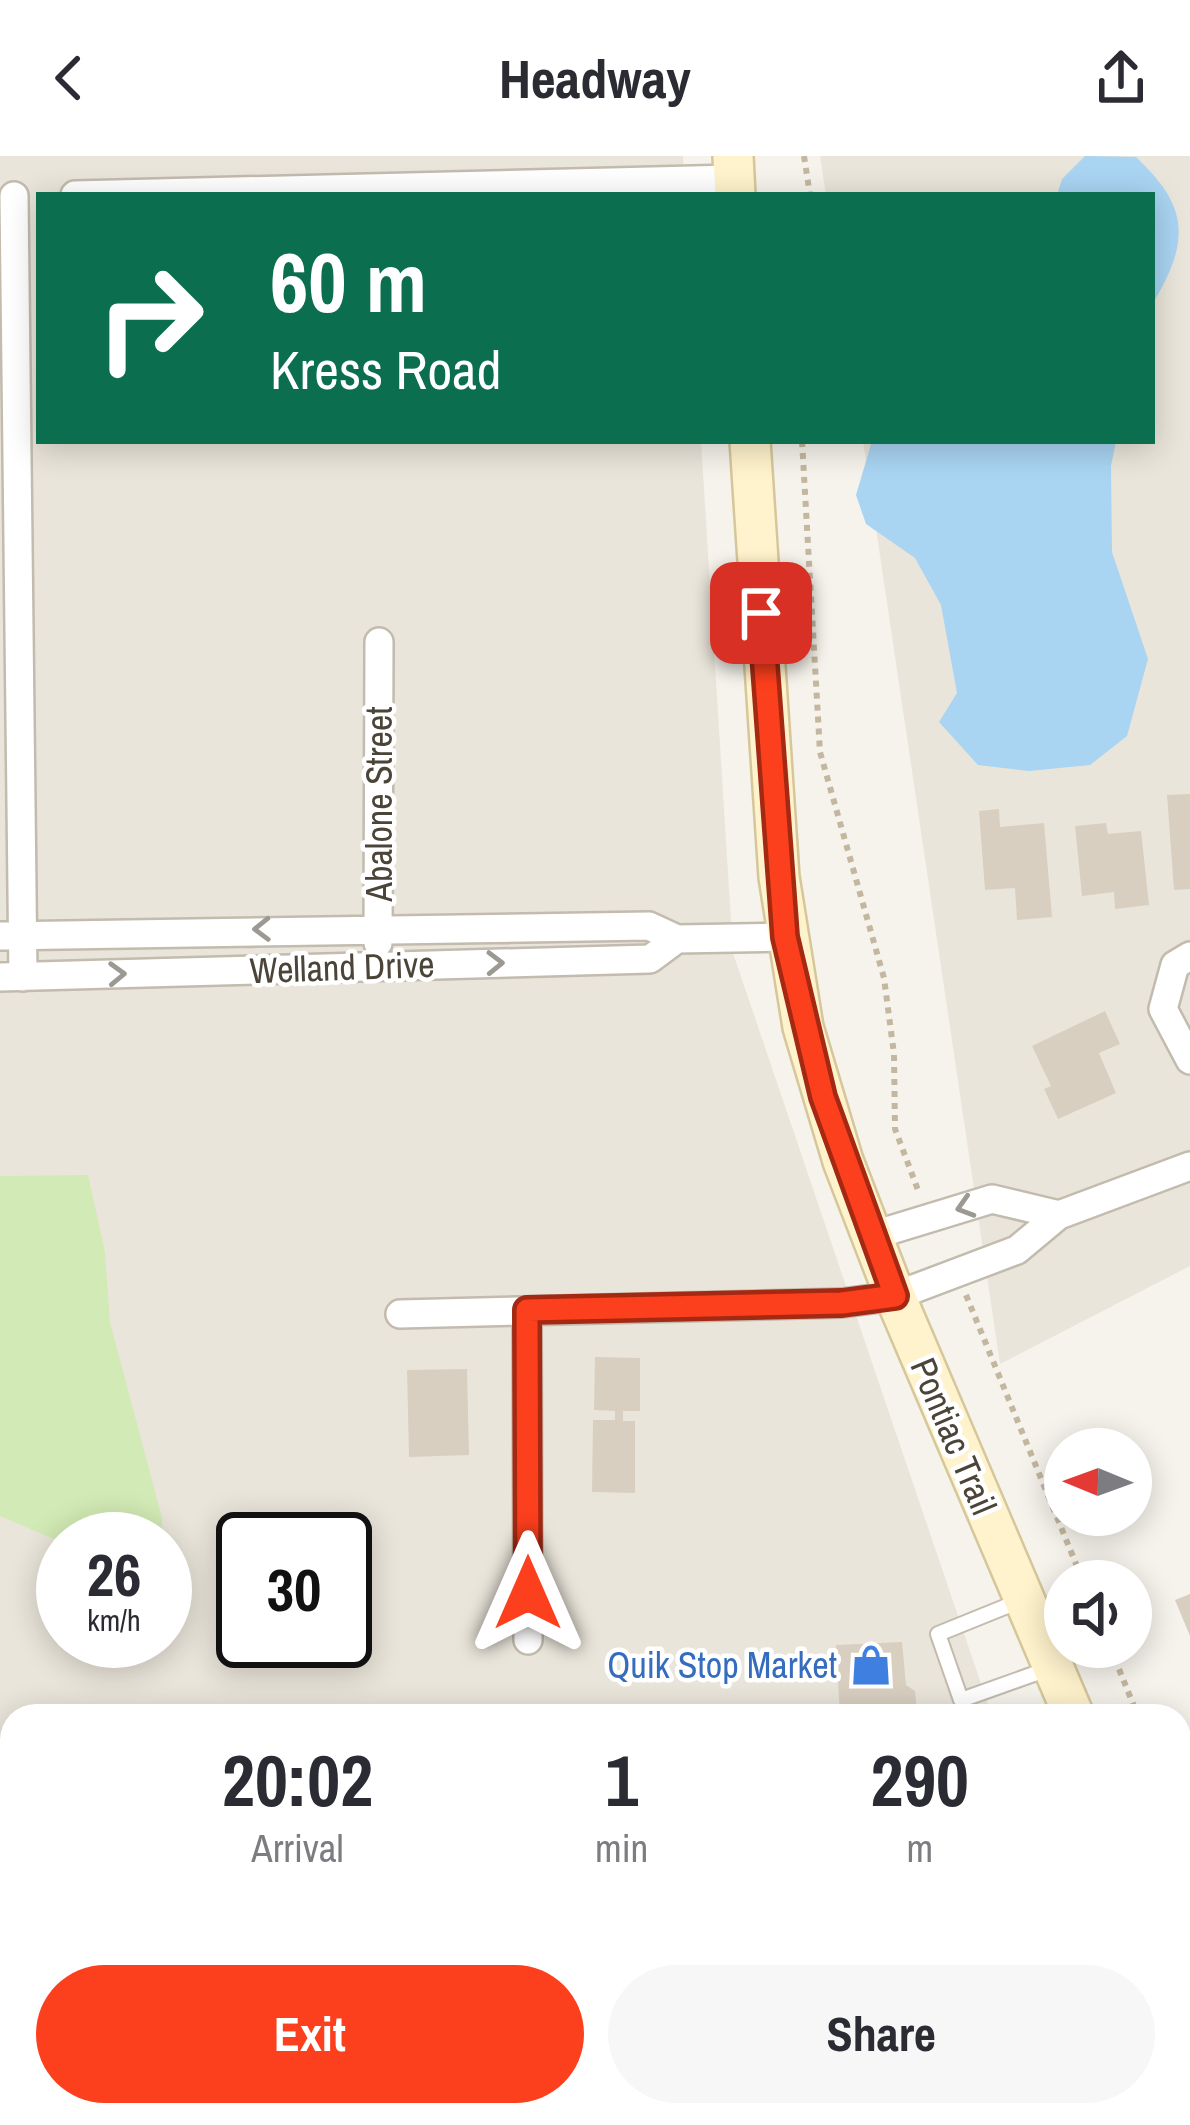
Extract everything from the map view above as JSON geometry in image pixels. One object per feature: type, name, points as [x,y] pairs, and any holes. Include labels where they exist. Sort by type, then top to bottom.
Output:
[{"type":"main road","name":"Pontiac Trail","points":[[750,444],[785,937],[823,1097],[895,1296],[1044,1646]]},
{"type":"main road","name":"Pontiac Trail","points":[[1053,1668],[1070,1704]]},
{"type":"street","points":[[185,192],[734,177]]},
{"type":"street","points":[[12,977],[9,575],[18,196]]},
{"type":"street","name":"Abalone Street","points":[[378,965],[379,642]]},
{"type":"street","name":"Welland Drive","points":[[11,936],[379,926],[649,926],[677,939],[785,937]]},
{"type":"street","name":"Welland Drive","points":[[12,977],[650,959],[677,939]]},
{"type":"street","points":[[1190,956],[1175,965],[1163,1009],[1190,1060]]},
{"type":"street","points":[[400,1314],[842,1303],[895,1296],[1017,1250],[1059,1215],[1190,1166]]},
{"type":"street","points":[[871,1235],[992,1199],[1059,1215]]},
{"type":"street","points":[[527,1310],[528,1640]]},
{"type":"lane","points":[[1024,1600],[938,1634],[961,1700],[1050,1668]]},
{"type":"path","points":[[804,156],[809,192]]},
{"type":"path","points":[[802,444],[820,752],[884,978],[894,1054],[895,1129],[902,1157],[934,1216]]},
{"type":"path","points":[[956,1271],[1074,1560]]},
{"type":"path","points":[[1119,1668],[1133,1704]]},
{"type":"shaded area","points":[[0,156],[683,156],[685,192],[36,192],[36,444],[701,444],[733,953],[988,1704],[0,1704]]},
{"type":"shaded area","points":[[820,156],[1190,156],[1190,1266],[1000,1364],[863,444],[1155,444],[1155,192],[826,192]]},
{"type":"green space","points":[[88,1175],[105,1252],[110,1322],[160,1512],[36,1512],[36,1531],[0,1516],[0,1176]]},
{"type":"water","points":[[1085,156],[1136,157],[1154,175],[1175,209],[1178,226],[1173,262],[1155,299],[1155,192],[1058,192],[1062,179]]},
{"type":"water","points":[[871,444],[1115,444],[1111,466],[1112,552],[1148,659],[1127,736],[1090,765],[1029,771],[978,765],[939,722],[957,693],[941,605],[915,558],[866,524],[856,495]]},
{"type":"building","points":[[1190,794],[1190,889],[1174,890],[1167,795]]},
{"type":"building","points":[[999,809],[1000,827],[1044,823],[1052,917],[1017,920],[1015,888],[985,890],[979,811]]},
{"type":"building","points":[[1106,823],[1108,834],[1141,831],[1149,905],[1115,909],[1114,892],[1082,896],[1075,826]]},
{"type":"building","points":[[1105,1011],[1120,1044],[1099,1053],[1116,1093],[1058,1119],[1044,1089],[1051,1086],[1032,1046]]},
{"type":"building","points":[[595,1357],[640,1358],[640,1411],[623,1411],[623,1421],[635,1421],[635,1493],[592,1492],[593,1420],[615,1420],[615,1411],[594,1410]]},
{"type":"building","points":[[467,1369],[469,1455],[409,1457],[407,1370]]},
{"type":"building","points":[[1190,1594],[1190,1636],[1175,1600]]},
{"type":"building","name":"Quik Stop Market","points":[[902,1642],[906,1685],[915,1691],[916,1704],[839,1704],[836,1645]]},
{"type":"place","name":"Quik Stop Market","points":[[871,1665]]},
{"type":"route","points":[[528,1593],[527,1310],[842,1303],[895,1296],[823,1097],[785,937],[761,613]]}]
